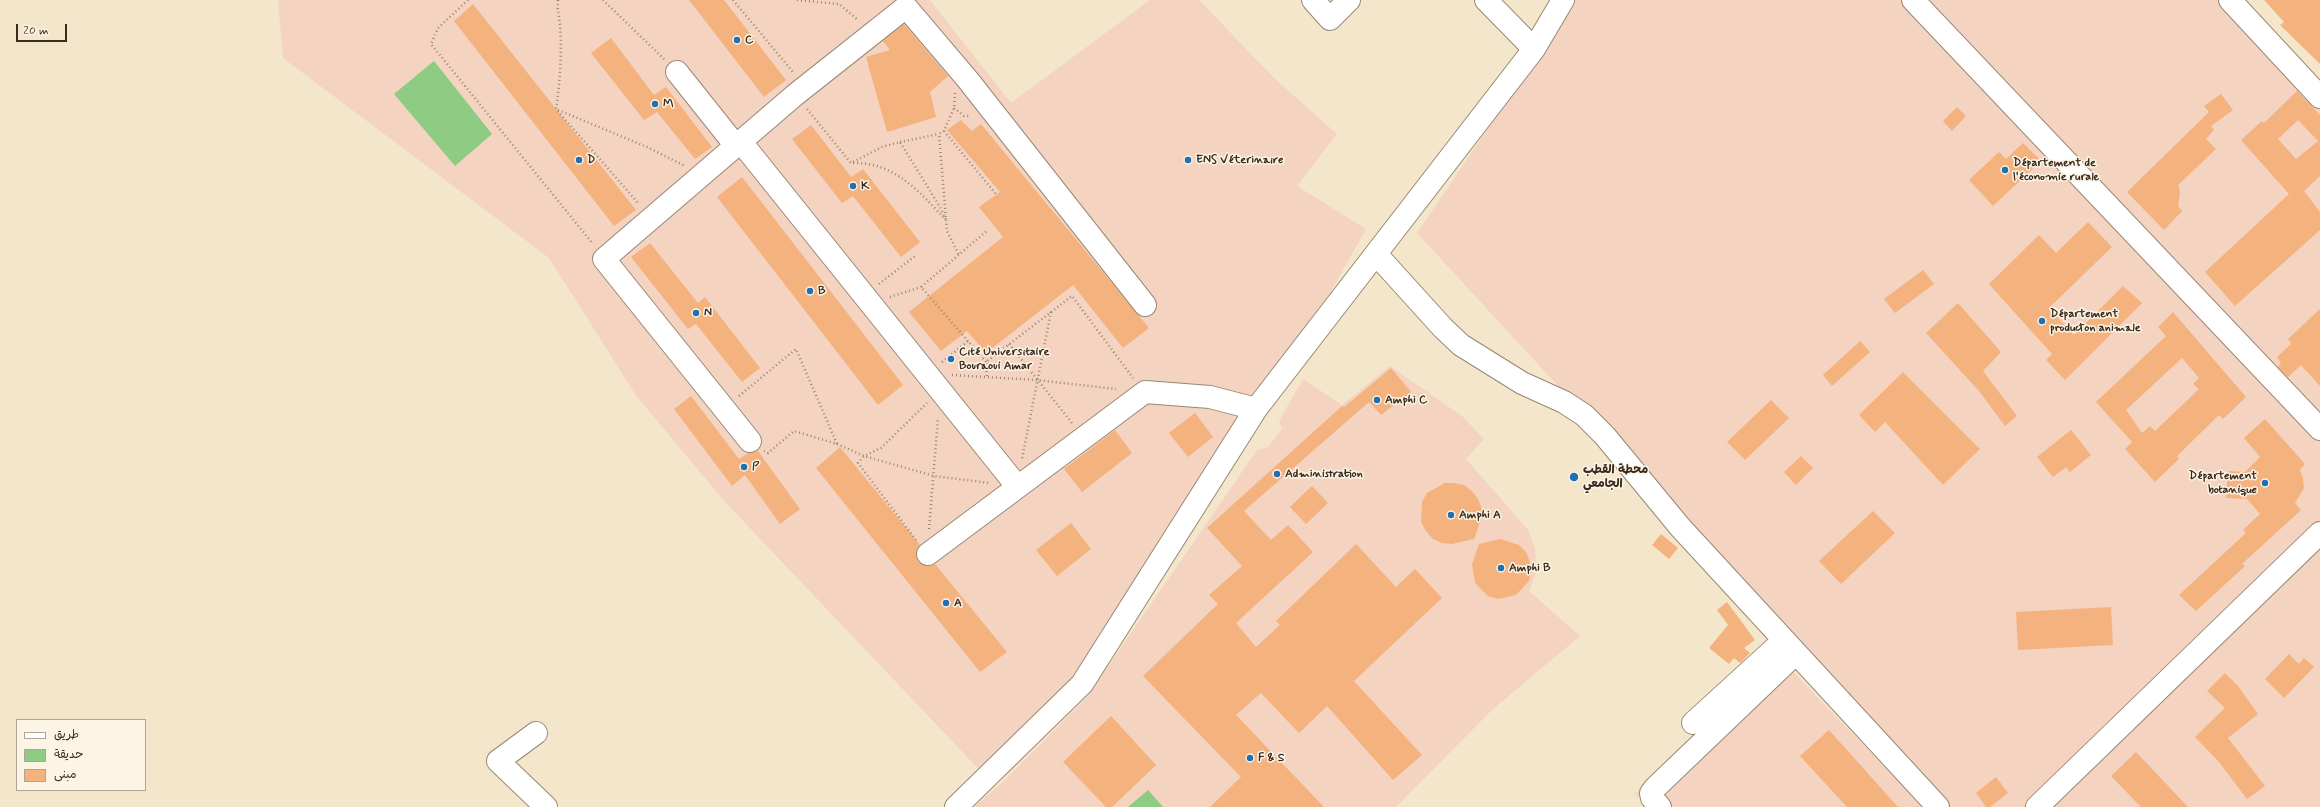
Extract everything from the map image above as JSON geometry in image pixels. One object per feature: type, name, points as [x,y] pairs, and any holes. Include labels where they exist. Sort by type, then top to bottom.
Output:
[{"type":"street","points":[[1313,0],[1330,19],[1349,0]]},
{"type":"street","points":[[1486,0],[1534,48]]},
{"type":"street","points":[[956,807],[1082,684],[1256,409],[1323,320],[1376,254],[1534,48],[1563,0]]},
{"type":"street","points":[[1913,0],[2320,429]]},
{"type":"street","points":[[2230,0],[2320,97]]},
{"type":"street","points":[[750,441],[604,259],[703,176],[800,91],[871,35],[903,3],[968,80],[1145,305]]},
{"type":"street","points":[[677,72],[739,144],[864,295],[1018,486]]},
{"type":"street","points":[[1376,254],[1443,328],[1461,345],[1501,371],[1564,402],[1584,415],[1605,436],[1680,527],[1789,648],[1938,807]]},
{"type":"street","points":[[928,554],[1144,392],[1210,397],[1256,409]]},
{"type":"street","points":[[2037,807],[2320,532]]},
{"type":"street","points":[[1694,723],[1789,648]]},
{"type":"street","points":[[1660,807],[1652,798],[1652,793],[1655,788],[1789,648]]},
{"type":"street","points":[[536,733],[498,761],[546,807]]},
{"type":"path","points":[[468,0],[438,28],[431,44],[604,259]]},
{"type":"path","points":[[558,0],[557,11],[560,24],[560,81],[556,109],[652,218]]},
{"type":"path","points":[[604,0],[677,72]]},
{"type":"path","points":[[733,0],[851,163]]},
{"type":"path","points":[[797,0],[839,4],[855,16],[871,35]]},
{"type":"path","points":[[851,163],[882,147],[939,134],[944,131],[954,108],[954,94],[968,80]]},
{"type":"path","points":[[556,109],[647,147],[703,176]]},
{"type":"path","points":[[944,131],[996,194]]},
{"type":"path","points":[[939,134],[947,231],[959,255]]},
{"type":"path","points":[[900,142],[940,207],[946,220]]},
{"type":"path","points":[[851,163],[870,163],[886,168],[917,191],[946,220]]},
{"type":"path","points":[[898,296],[921,287],[988,230]]},
{"type":"path","points":[[864,295],[916,256]]},
{"type":"path","points":[[921,287],[986,362],[987,376]]},
{"type":"path","points":[[986,362],[1072,296],[1144,392]]},
{"type":"path","points":[[750,441],[768,453],[794,431],[837,444],[864,456],[934,476],[1018,486],[1036,380],[1051,312]]},
{"type":"path","points":[[928,554],[858,463],[864,456],[881,448],[906,425],[934,382],[968,341]]},
{"type":"path","points":[[1009,344],[1036,380],[1084,437]]},
{"type":"path","points":[[724,409],[796,348],[837,444]]},
{"type":"path","points":[[934,382],[987,376],[1144,392]]},
{"type":"path","points":[[928,554],[934,476],[934,382]]},
{"type":"shaded area","name":"Cité Universitaire Bouraoui Amar","points":[[278,0],[930,0],[1011,103],[1150,0],[1199,0],[1274,78],[1337,134],[1297,186],[1366,229],[1314,321],[1064,697],[989,780],[726,503],[637,397],[549,258],[283,58]]},
{"type":"shaded area","points":[[1575,0],[2225,0],[2320,102],[2320,807],[1946,807],[1417,233]]},
{"type":"shaded area","points":[[1390,366],[1462,416],[1484,439],[1466,459],[1528,530],[1535,548],[1537,571],[1529,591],[1580,636],[1493,709],[1396,807],[974,807],[1005,780],[1087,697],[1257,450],[1268,447],[1282,429],[1279,421],[1303,379],[1342,405]]},
{"type":"shaded area","points":[[1777,655],[1923,807],[1648,807],[1635,794]]},
{"type":"green space","points":[[434,61],[492,134],[455,166],[394,94]]},
{"type":"green space","points":[[1148,790],[1163,807],[1128,807]]},
{"type":"building","name":"C","points":[[689,0],[724,0],[786,80],[764,97]]},
{"type":"building","points":[[2264,0],[2320,0],[2320,64],[2280,25],[2284,22]]},
{"type":"building","name":"D","points":[[473,4],[636,210],[614,226],[454,21]]},
{"type":"building","points":[[904,24],[948,76],[930,92],[936,117],[887,132],[866,57],[890,50],[883,41]]},
{"type":"building","name":"M","points":[[611,38],[654,95],[666,87],[712,147],[695,159],[657,112],[644,120],[591,53]]},
{"type":"building","points":[[2297,91],[2320,115],[2320,176],[2304,191],[2320,212],[2320,230],[2235,306],[2205,272],[2289,194],[2241,140],[2262,121],[2264,123]],"holes":[[[2298,120],[2318,141],[2296,159],[2278,139]]]},
{"type":"building","points":[[2221,94],[2233,110],[2211,126],[2214,130],[2206,139],[2216,149],[2178,185],[2180,192],[2178,206],[2182,211],[2164,230],[2127,192],[2209,112],[2204,106]]},
{"type":"building","points":[[1957,107],[1966,116],[1952,131],[1943,121]]},
{"type":"building","points":[[961,120],[972,131],[981,124],[1149,328],[1123,348],[1073,285],[986,353],[967,331],[941,351],[909,312],[1003,237],[979,207],[1000,192],[947,130]]},
{"type":"building","name":"K","points":[[811,125],[851,177],[863,169],[920,242],[901,257],[853,196],[842,203],[792,139]]},
{"type":"building","name":"Département de l'économie rurale","points":[[2023,143],[2041,161],[1993,206],[1969,180],[1999,152],[2006,159]]},
{"type":"building","name":"B","points":[[742,177],[903,385],[878,405],[717,197]]},
{"type":"building","points":[[2088,222],[2112,247],[2049,308],[2074,335],[2123,286],[2142,303],[2065,380],[2046,360],[2052,354],[1989,284],[2039,235],[2056,253]]},
{"type":"building","name":"N","points":[[650,243],[698,303],[705,297],[760,368],[742,382],[696,324],[688,329],[631,257]]},
{"type":"building","points":[[1923,270],[1934,284],[1895,313],[1884,299]]},
{"type":"building","points":[[1958,303],[2001,352],[1983,371],[2017,416],[2005,426],[1979,391],[1926,333]]},
{"type":"building","points":[[2320,309],[2320,386],[2301,365],[2288,377],[2278,367],[2281,363],[2277,357],[2291,344],[2288,339]]},
{"type":"building","points":[[2173,312],[2246,397],[2223,419],[2219,415],[2177,456],[2179,459],[2155,482],[2125,449],[2132,442],[2096,402],[2166,336],[2158,327]],"holes":[[[2182,358],[2199,378],[2193,384],[2199,389],[2155,431],[2150,426],[2142,433],[2126,410]]]},
{"type":"building","points":[[1860,341],[1870,352],[1832,386],[1823,375]]},
{"type":"building","points":[[1391,368],[1411,392],[1381,415],[1369,402],[1244,511],[1271,540],[1288,525],[1313,552],[1236,623],[1256,647],[1280,625],[1276,621],[1356,544],[1396,587],[1415,569],[1442,598],[1354,681],[1422,755],[1393,780],[1327,706],[1299,733],[1261,693],[1236,715],[1324,807],[1210,807],[1241,777],[1143,676],[1218,604],[1209,595],[1242,566],[1207,528],[1342,406],[1344,407]]},
{"type":"building","points":[[1903,372],[1980,449],[1943,485],[1885,422],[1875,432],[1859,415]]},
{"type":"building","name":"P","points":[[691,396],[739,459],[748,453],[758,451],[800,509],[780,524],[745,475],[732,486],[674,409]]},
{"type":"building","points":[[1771,400],[1789,418],[1745,460],[1727,442]]},
{"type":"building","points":[[1195,413],[1213,437],[1188,457],[1169,433]]},
{"type":"building","name":"Département botanique","points":[[2265,419],[2305,464],[2300,470],[2304,488],[2295,503],[2301,510],[2242,564],[2245,566],[2196,611],[2179,595],[2246,533],[2243,530],[2260,514],[2247,499],[2226,498],[2228,471],[2245,472],[2260,457],[2244,438]]},
{"type":"building","points":[[1115,430],[1132,453],[1082,492],[1064,469]]},
{"type":"building","points":[[2071,430],[2091,455],[2070,472],[2066,467],[2053,477],[2037,457]]},
{"type":"building","name":"A","points":[[840,447],[920,545],[916,555],[918,562],[929,566],[935,564],[1007,652],[980,672],[816,468]]},
{"type":"building","points":[[1801,456],[1813,468],[1796,485],[1784,472]]},
{"type":"building","name":"Amphi A","points":[[1445,483],[1464,485],[1472,491],[1478,499],[1482,509],[1481,519],[1474,539],[1452,544],[1442,543],[1433,539],[1421,522],[1422,502],[1427,493]]},
{"type":"building","points":[[1312,486],[1328,503],[1306,524],[1290,507]]},
{"type":"building","points":[[1873,511],[1895,533],[1841,584],[1819,561]]},
{"type":"building","points":[[1071,523],[1091,549],[1057,576],[1036,550]]},
{"type":"building","points":[[1661,534],[1678,548],[1669,559],[1652,545]]},
{"type":"building","name":"Amphi B","points":[[1500,539],[1519,545],[1526,552],[1530,562],[1531,572],[1529,581],[1516,595],[1498,599],[1488,596],[1475,583],[1472,564],[1479,544]]},
{"type":"building","points":[[1727,602],[1755,640],[1744,648],[1750,653],[1740,663],[1734,658],[1729,664],[1709,648],[1728,625],[1717,610]]},
{"type":"building","points":[[2111,607],[2113,645],[2018,650],[2016,612]]},
{"type":"building","points":[[2289,654],[2299,664],[2304,658],[2314,667],[2284,698],[2265,679]]},
{"type":"building","points":[[2225,673],[2238,686],[2258,714],[2228,738],[2265,786],[2247,799],[2219,762],[2195,737],[2225,708],[2207,691]]},
{"type":"building","points":[[1111,716],[1156,765],[1112,807],[1106,807],[1063,762]]},
{"type":"building","points":[[1829,730],[1898,807],[1847,807],[1800,756]]},
{"type":"building","points":[[2136,752],[2188,807],[2141,807],[2111,776]]},
{"type":"building","points":[[1996,777],[2008,793],[1990,807],[1986,807],[1976,793]]},
{"type":"place","name":"C","points":[[737,40]]},
{"type":"place","name":"M","points":[[655,104]]},
{"type":"place","name":"D","points":[[579,160]]},
{"type":"place","name":"ENS Véterinaire","points":[[1188,160]]},
{"type":"place","name":"Département de l'économie rurale","points":[[2005,170]]},
{"type":"place","name":"K","points":[[853,186]]},
{"type":"place","name":"B","points":[[810,291]]},
{"type":"place","name":"N","points":[[696,313]]},
{"type":"place","name":"Département producton animale","points":[[2042,321]]},
{"type":"place","name":"Cité Universitaire Bouraoui Amar","points":[[951,359]]},
{"type":"place","name":"Amphi C","points":[[1377,400]]},
{"type":"place","name":"P","points":[[744,467]]},
{"type":"place","name":"Administration","points":[[1277,474]]},
{"type":"place","name":"محطة القطب الجامعي","points":[[1574,477]]},
{"type":"place","name":"Département botanique","points":[[2265,483]]},
{"type":"place","name":"Amphi A","points":[[1451,515]]},
{"type":"place","name":"Amphi B","points":[[1501,568]]},
{"type":"place","name":"A","points":[[946,603]]},
{"type":"place","name":"F & S","points":[[1250,758]]}]
